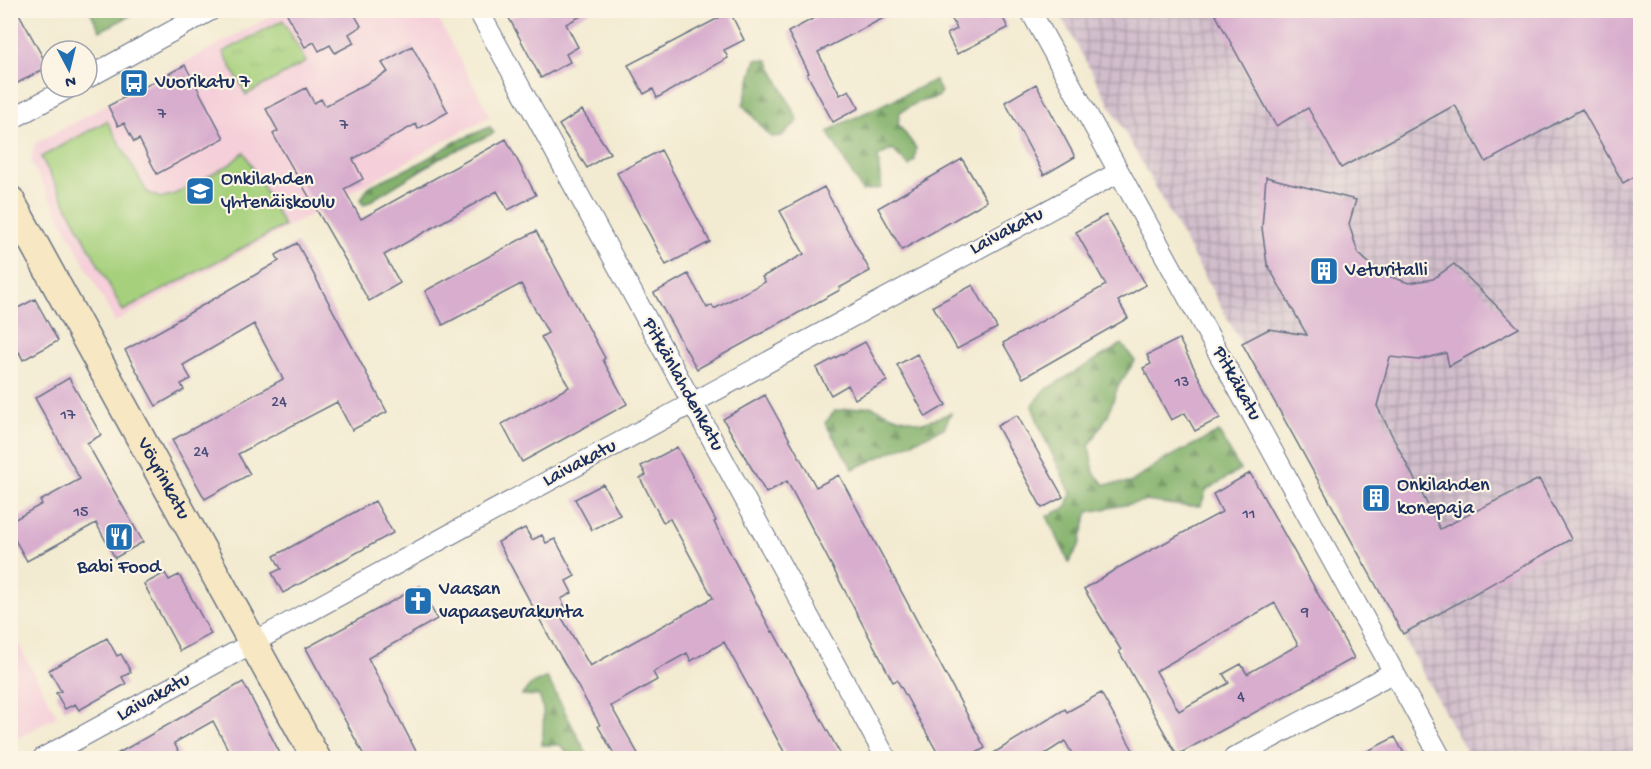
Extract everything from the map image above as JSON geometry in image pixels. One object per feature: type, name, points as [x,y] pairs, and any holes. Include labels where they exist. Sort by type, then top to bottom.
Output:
[{"type":"main road","name":"Vöyrinkatu","points":[[10,200],[316,759]]},
{"type":"street","points":[[99,71],[211,10]]},
{"type":"street","name":"Pitkänlahdenkatu","points":[[477,10],[886,759]]},
{"type":"street","name":"Pitkäkatu","points":[[1030,10],[1441,759]]},
{"type":"street","points":[[10,120],[48,99]]},
{"type":"street","name":"Laivakatu","points":[[43,759],[469,524],[1119,172]]},
{"type":"street","points":[[1234,759],[1394,672]]},
{"type":"shaded area","name":"Onkilahden yhtenäiskoulu","points":[[280,11],[434,11],[490,116],[115,322],[31,162],[34,144]]},
{"type":"shaded area","points":[[1058,11],[1640,11],[1640,758],[1470,758]]},
{"type":"shaded area","points":[[11,631],[57,716],[10,742]]},
{"type":"green space","points":[[90,11],[140,11],[100,31]]},
{"type":"green space","points":[[283,20],[306,62],[246,95],[223,52]]},
{"type":"green space","points":[[756,59],[768,60],[798,121],[782,136],[771,137],[743,105]]},
{"type":"green space","points":[[935,80],[941,92],[937,97],[916,103],[900,112],[898,124],[916,148],[915,160],[909,166],[892,149],[878,157],[881,188],[862,191],[828,132]]},
{"type":"green space","points":[[107,121],[147,192],[160,198],[175,194],[229,165],[244,152],[284,226],[123,311],[41,157]]},
{"type":"green space","points":[[490,127],[494,133],[442,157],[364,205],[360,201],[369,186],[420,163],[455,142]]},
{"type":"green space","points":[[1122,344],[1135,361],[1118,386],[1108,415],[1089,446],[1094,473],[1104,484],[1130,483],[1165,459],[1219,432],[1240,470],[1206,490],[1201,506],[1145,501],[1088,512],[1079,546],[1069,562],[1047,516],[1067,507],[1071,493],[1043,435],[1032,406],[1043,391]]},
{"type":"green space","points":[[870,406],[897,417],[923,423],[951,413],[944,428],[853,469],[825,423],[835,411]]},
{"type":"green space","points":[[547,677],[589,758],[573,758],[560,745],[542,745],[543,714],[539,696],[522,695],[530,685]]},
{"type":"building","points":[[10,10],[17,10],[39,50],[39,72],[10,87]]},
{"type":"building","points":[[285,10],[352,10],[361,26],[349,34],[354,43],[335,53],[330,45],[319,51],[314,42],[305,47]]},
{"type":"building","points":[[523,10],[592,10],[566,24],[578,47],[566,54],[570,62],[541,78],[509,18]]},
{"type":"building","points":[[829,10],[899,10],[818,52],[840,95],[849,90],[859,108],[833,122],[788,32]]},
{"type":"building","points":[[947,10],[999,10],[1008,28],[957,54],[947,34],[957,29]]},
{"type":"building","points":[[1213,10],[1641,10],[1641,173],[1623,183],[1582,109],[1486,162],[1455,105],[1341,168],[1308,108],[1276,126]]},
{"type":"building","points":[[730,12],[744,40],[724,50],[728,58],[657,98],[653,89],[644,94],[628,65]]},
{"type":"building","points":[[412,46],[448,112],[418,129],[416,124],[353,159],[363,179],[344,189],[361,219],[506,139],[536,195],[508,210],[497,191],[384,255],[400,283],[369,301],[273,134],[278,131],[266,109],[306,88],[314,103],[321,99],[325,106],[388,72],[382,63]]},
{"type":"building","points":[[185,65],[224,138],[157,174],[139,139],[134,142],[124,123],[118,126],[108,106]]},
{"type":"building","points":[[1036,84],[1075,157],[1044,175],[1005,102]]},
{"type":"building","points":[[582,110],[610,153],[587,168],[559,125]]},
{"type":"building","points":[[661,150],[710,242],[666,265],[617,173]]},
{"type":"building","points":[[962,159],[987,201],[902,250],[878,208]]},
{"type":"building","points":[[1266,177],[1356,200],[1349,224],[1358,253],[1380,273],[1409,283],[1433,279],[1454,264],[1519,328],[1449,366],[1446,353],[1419,360],[1390,357],[1377,406],[1440,529],[1539,479],[1571,539],[1403,634],[1242,343],[1269,329],[1307,335],[1267,264],[1262,228]]},
{"type":"building","points":[[824,187],[870,271],[697,369],[654,293],[688,274],[707,308],[712,305],[714,309],[765,282],[762,277],[804,254],[780,211]]},
{"type":"building","points":[[1106,215],[1146,285],[1118,301],[1128,318],[1023,378],[1003,343],[1106,285],[1076,232]]},
{"type":"building","points":[[536,231],[605,358],[603,360],[627,404],[522,462],[502,424],[569,387],[541,337],[548,333],[521,284],[443,325],[425,291]]},
{"type":"building","points":[[297,243],[387,412],[352,430],[337,402],[238,454],[250,474],[205,499],[172,440],[283,379],[254,324],[183,365],[191,379],[181,384],[184,390],[156,406],[125,350],[279,261],[276,255]]},
{"type":"building","points":[[973,285],[997,328],[957,349],[933,306]]},
{"type":"building","points":[[35,299],[58,341],[23,360],[19,352],[10,356],[10,312]]},
{"type":"building","points":[[1179,339],[1220,418],[1195,431],[1185,413],[1171,420],[1143,368],[1151,364],[1147,355]]},
{"type":"building","points":[[865,342],[887,381],[855,399],[848,385],[831,395],[816,368]]},
{"type":"building","points":[[917,354],[946,405],[926,417],[897,365]]},
{"type":"building","points":[[69,378],[101,435],[87,443],[143,542],[115,558],[96,523],[27,561],[10,531],[10,522],[42,504],[40,501],[80,479],[35,398]]},
{"type":"building","points":[[765,395],[816,487],[839,475],[985,748],[966,759],[941,759],[897,680],[893,682],[787,481],[766,493],[723,419]]},
{"type":"building","points":[[1017,415],[1063,497],[1042,508],[997,426]]},
{"type":"building","points":[[677,447],[772,632],[843,759],[788,759],[724,642],[691,661],[687,653],[653,672],[657,680],[611,706],[641,759],[617,759],[498,542],[525,528],[532,540],[542,535],[546,543],[555,539],[575,576],[566,581],[572,593],[561,599],[569,614],[562,618],[590,666],[713,598],[670,519],[663,522],[640,478],[646,475],[641,466]]},
{"type":"building","points":[[1250,473],[1354,658],[1177,755],[1119,651],[1121,650],[1084,589],[1116,569],[1222,512],[1213,494]],"holes":[[[1275,603],[1298,645],[1247,674],[1241,664],[1223,674],[1229,683],[1179,711],[1156,671]]]},
{"type":"building","points":[[603,484],[620,515],[592,530],[575,499]]},
{"type":"building","points":[[375,501],[393,533],[283,593],[272,573],[281,569],[274,556]]},
{"type":"building","points":[[165,573],[169,580],[179,575],[211,634],[180,651],[144,584]]},
{"type":"building","points":[[420,586],[437,619],[368,658],[420,759],[366,759],[306,648]]},
{"type":"building","points":[[107,638],[117,656],[121,654],[131,672],[122,677],[126,684],[79,710],[75,704],[65,709],[56,693],[61,691],[49,670]]},
{"type":"building","points":[[243,682],[283,759],[233,759],[213,721],[174,743],[183,759],[108,759]]},
{"type":"building","points":[[1101,693],[1138,759],[1075,759],[1065,741],[1037,759],[984,759],[1065,709],[1067,712]]},
{"type":"building","points":[[1395,737],[1407,759],[1352,759]]},
{"type":"place","name":"Vuorikatu 7","points":[[134,83]]},
{"type":"place","name":"Onkilahden yhtenäiskoulu","points":[[200,191]]},
{"type":"place","name":"Veturitalli","points":[[1324,271]]},
{"type":"place","name":"Onkilahden konepaja","points":[[1376,498]]},
{"type":"place","name":"Babi Food","points":[[119,537]]},
{"type":"place","name":"Vaasan vapaaseurakunta","points":[[418,601]]}]
